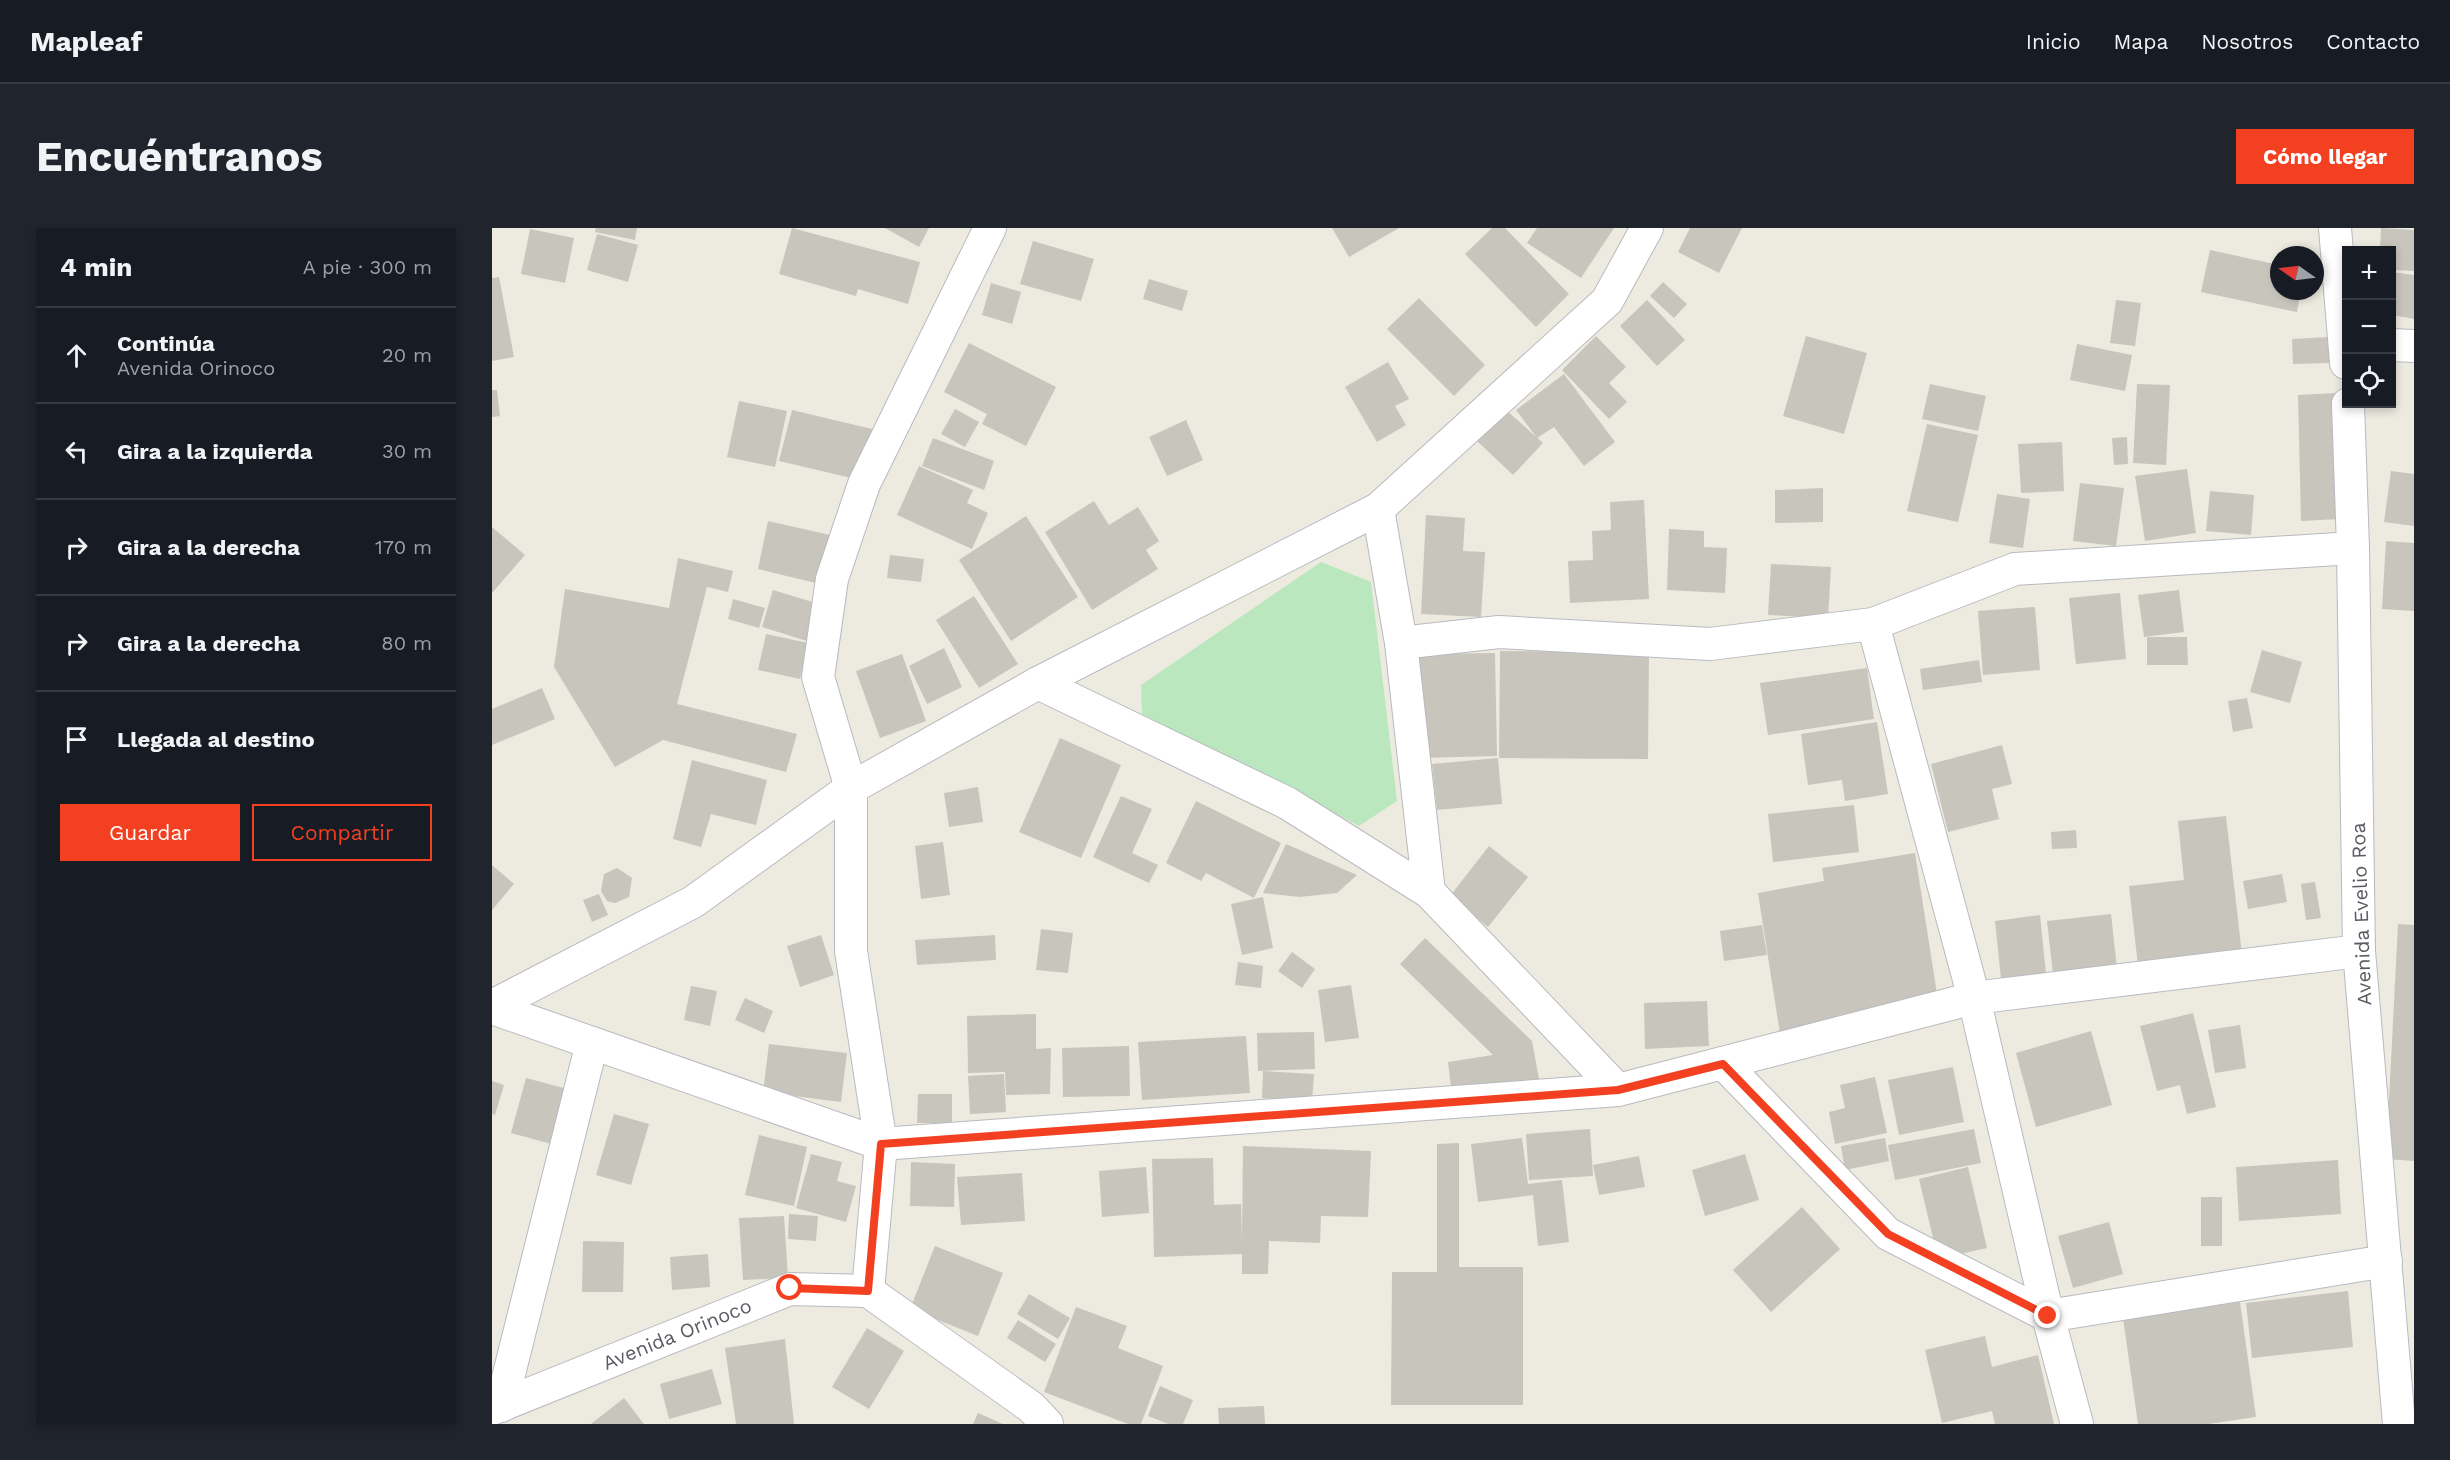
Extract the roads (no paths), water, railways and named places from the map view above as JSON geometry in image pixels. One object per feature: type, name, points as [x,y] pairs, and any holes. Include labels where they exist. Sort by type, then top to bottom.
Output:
[{"type":"street","points":[[990,228],[864,484],[832,579],[818,677],[851,788],[850,951],[881,1144],[868,1291],[1031,1407],[1047,1424]]},
{"type":"street","points":[[492,1007],[693,902],[851,788],[1038,683],[1378,509],[1607,301],[1647,228]]},
{"type":"street","points":[[2336,228],[2342,301]]},
{"type":"street","points":[[2396,345],[2414,346]]},
{"type":"street","name":"Avenida Evelio Roa","points":[[2348,408],[2353,548],[2359,951],[2399,1424]]},
{"type":"street","points":[[1378,509],[1401,643],[1430,892]]},
{"type":"street","points":[[1401,643],[1499,632],[1710,644],[1873,624],[2015,569],[2353,548]]},
{"type":"street","points":[[1873,624],[1974,998],[2048,1316],[2077,1424]]},
{"type":"street","points":[[1038,683],[1287,803],[1430,892],[1618,1090]]},
{"type":"street","points":[[492,1007],[881,1144],[1618,1090],[1974,998],[2359,951]]},
{"type":"street","points":[[496,1408],[592,1043]]},
{"type":"street","points":[[1723,1064],[1888,1234],[2048,1316],[2386,1261]]},
{"type":"street","name":"Avenida Orinoco","points":[[496,1408],[790,1288],[868,1291]]}]
